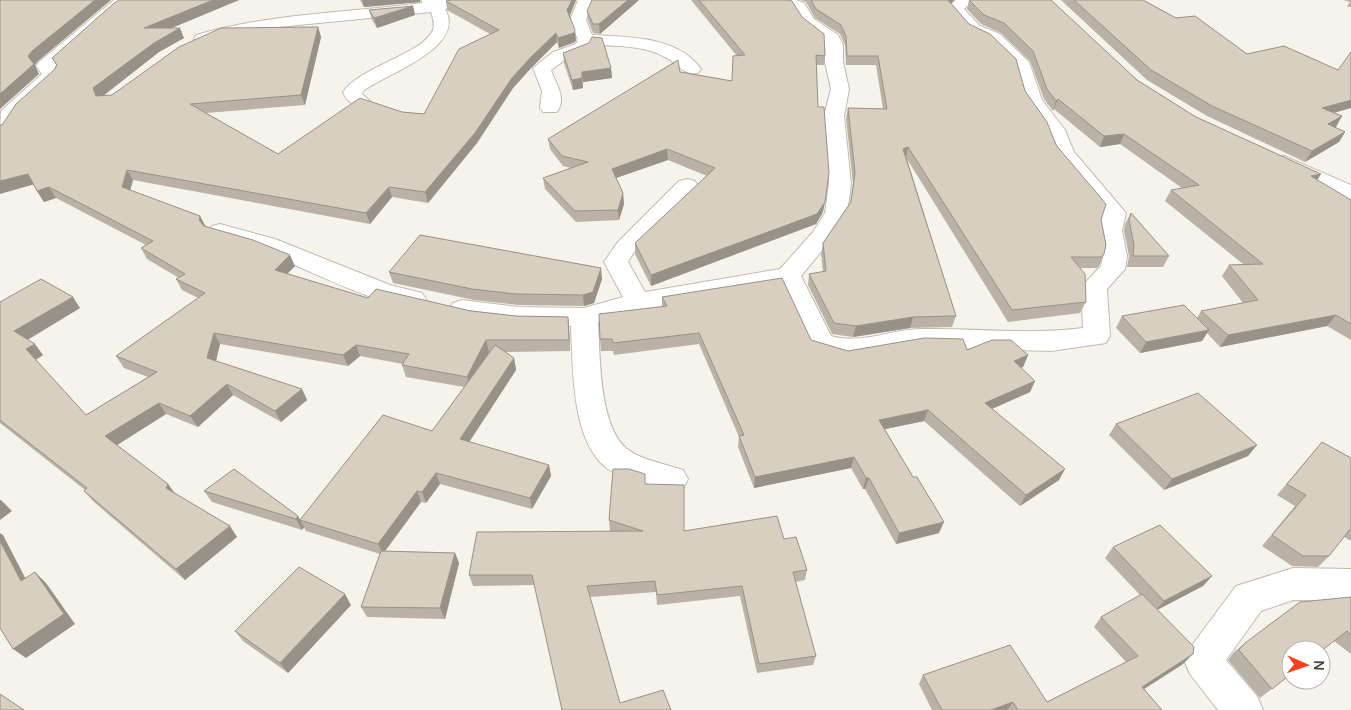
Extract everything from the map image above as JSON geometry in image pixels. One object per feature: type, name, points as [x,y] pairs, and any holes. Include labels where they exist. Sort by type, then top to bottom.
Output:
[{"type":"street","points":[[0,130],[11,115],[11,111],[52,75],[44,66],[110,9],[126,0]]},
{"type":"street","points":[[188,45],[226,31],[257,24],[469,0]]},
{"type":"street","points":[[586,0],[579,12],[577,24],[586,40]]},
{"type":"street","points":[[788,275],[821,343],[846,350],[920,338],[1051,342],[1097,336],[1094,287],[1113,269],[1116,256],[1110,231],[1115,213],[1064,154],[1054,130],[1033,101],[1023,66],[1006,54],[994,38],[974,29],[955,8],[966,0]]},
{"type":"street","points":[[218,230],[267,244],[382,292],[474,311],[518,316],[584,317],[638,301],[679,296],[788,275],[822,236],[836,213],[840,184],[834,116],[840,89],[834,62],[835,45],[832,40],[804,18],[796,2]]},
{"type":"street","points":[[361,101],[354,97],[352,92],[364,82],[430,45],[440,33],[442,22],[433,4]]},
{"type":"street","points":[[586,40],[622,42],[661,49],[678,56],[692,69]]},
{"type":"street","points":[[550,108],[554,97],[551,84],[544,75],[542,68],[551,60],[583,47],[586,40]]},
{"type":"street","points":[[1269,155],[1351,193]]},
{"type":"street","points":[[638,301],[616,262],[625,248],[686,186]]},
{"type":"street","points":[[584,317],[593,415],[601,438],[614,457],[672,479]]},
{"type":"street","points":[[1243,710],[1203,661],[1249,598],[1293,584],[1351,585]]},
{"type":"building","points":[[0,0],[95,0],[32,51],[28,56],[34,64],[0,94]]},
{"type":"building","points":[[119,0],[213,0],[144,28],[180,28],[154,43],[93,88],[96,96],[112,95],[179,47],[221,28],[318,27],[301,95],[190,104],[278,154],[360,98],[402,112],[424,114],[459,49],[499,30],[446,1],[572,0],[567,10],[575,30],[574,33],[558,38],[556,33],[531,57],[512,78],[475,133],[425,192],[389,187],[366,213],[127,170],[122,187],[200,216],[199,220],[204,226],[253,240],[290,255],[275,270],[368,298],[376,289],[471,311],[516,316],[568,317],[569,340],[486,340],[467,377],[402,365],[409,354],[356,345],[343,355],[214,333],[207,358],[302,389],[275,411],[227,384],[190,416],[159,403],[105,436],[168,484],[166,488],[230,526],[176,569],[84,491],[87,488],[0,420],[0,302],[41,279],[73,297],[14,331],[35,344],[26,349],[86,415],[157,372],[116,356],[205,293],[176,279],[185,274],[141,248],[153,241],[49,187],[37,191],[28,174],[0,181],[0,125],[2,125],[16,104],[54,70],[57,65],[52,58]]},
{"type":"building","points":[[592,0],[628,0],[599,24],[593,24],[587,11]]},
{"type":"building","points":[[699,0],[792,1],[802,17],[824,34],[825,56],[816,55],[818,107],[824,107],[829,173],[825,202],[817,214],[651,275],[635,243],[715,168],[667,149],[612,169],[623,193],[618,210],[575,211],[543,178],[588,162],[562,156],[548,139],[678,60],[680,72],[732,81],[733,56],[745,55]]},
{"type":"building","points":[[811,0],[948,0],[969,24],[990,34],[1016,59],[1025,91],[1047,122],[1056,145],[1106,204],[1101,220],[1106,245],[1104,254],[1102,257],[1071,257],[1085,274],[1086,302],[1012,310],[908,147],[903,149],[956,316],[913,317],[856,326],[834,323],[809,274],[826,271],[823,243],[851,202],[855,173],[848,108],[887,109],[878,56],[847,56],[846,36],[841,25],[816,9]]},
{"type":"building","points":[[969,0],[1051,0],[1137,80],[1196,117],[1321,174],[1311,176],[1351,200],[1351,324],[1336,315],[1228,335],[1201,311],[1258,300],[1229,265],[1263,264],[1171,190],[1199,185],[1124,134],[1104,136],[1058,99],[1056,101],[1047,89],[1033,51],[1004,23],[984,15]]},
{"type":"building","points":[[1074,0],[1143,0],[1176,18],[1195,16],[1247,54],[1284,46],[1338,70],[1351,52],[1351,100],[1322,108],[1342,116],[1328,124],[1345,132],[1312,151],[1212,106],[1151,70]]},
{"type":"building","points":[[413,6],[374,18],[369,10]]},
{"type":"building","points":[[592,37],[602,38],[611,68],[582,72],[582,78],[572,80],[563,53],[589,43]]},
{"type":"building","points":[[1131,213],[1169,256],[1133,256],[1134,245],[1129,220]]},
{"type":"building","points":[[420,235],[601,268],[593,292],[583,295],[516,294],[472,289],[389,272]]},
{"type":"building","points":[[782,278],[811,340],[848,351],[924,338],[963,339],[967,350],[992,340],[1011,340],[1028,355],[1014,361],[1035,381],[985,403],[1065,469],[1026,495],[928,410],[879,420],[913,477],[917,477],[944,522],[899,533],[869,478],[866,478],[854,457],[755,477],[739,436],[744,435],[699,333],[613,343],[612,339],[600,339],[599,314],[667,306],[662,297]]},
{"type":"building","points":[[1184,305],[1209,330],[1146,342],[1122,316]]},
{"type":"building","points":[[495,345],[514,358],[460,439],[549,465],[530,498],[436,473],[422,492],[417,491],[378,544],[300,520],[383,415],[432,431]]},
{"type":"building","points":[[1198,393],[1257,445],[1172,479],[1116,424]]},
{"type":"building","points":[[1322,442],[1351,458],[1351,528],[1329,556],[1303,556],[1272,535],[1306,495],[1287,484]]},
{"type":"building","points":[[234,469],[298,516],[296,519],[204,491]]},
{"type":"building","points":[[613,469],[629,469],[645,474],[645,484],[684,485],[684,531],[777,516],[784,539],[796,537],[807,570],[793,572],[816,656],[759,664],[742,586],[657,595],[655,581],[587,586],[620,703],[663,690],[671,710],[562,710],[532,575],[469,575],[477,532],[643,531],[609,520]]},
{"type":"building","points":[[1160,525],[1212,576],[1164,601],[1113,547]]},
{"type":"building","points":[[0,541],[21,581],[35,572],[64,614],[13,649],[0,628]]},
{"type":"building","points":[[381,551],[455,553],[440,608],[361,607]]},
{"type":"building","points":[[299,567],[345,594],[280,663],[235,631]]},
{"type":"building","points":[[1142,594],[1194,647],[1193,654],[1142,687],[1162,710],[1018,710],[1013,702],[991,710],[942,710],[923,675],[1010,645],[1047,702],[1138,656],[1101,617]]},
{"type":"building","points":[[1351,597],[1351,635],[1347,631],[1331,643],[1331,640],[1281,640],[1281,682],[1272,689],[1239,650],[1245,643],[1300,602]]},
{"type":"building","points":[[0,694],[24,710],[0,710]]}]
